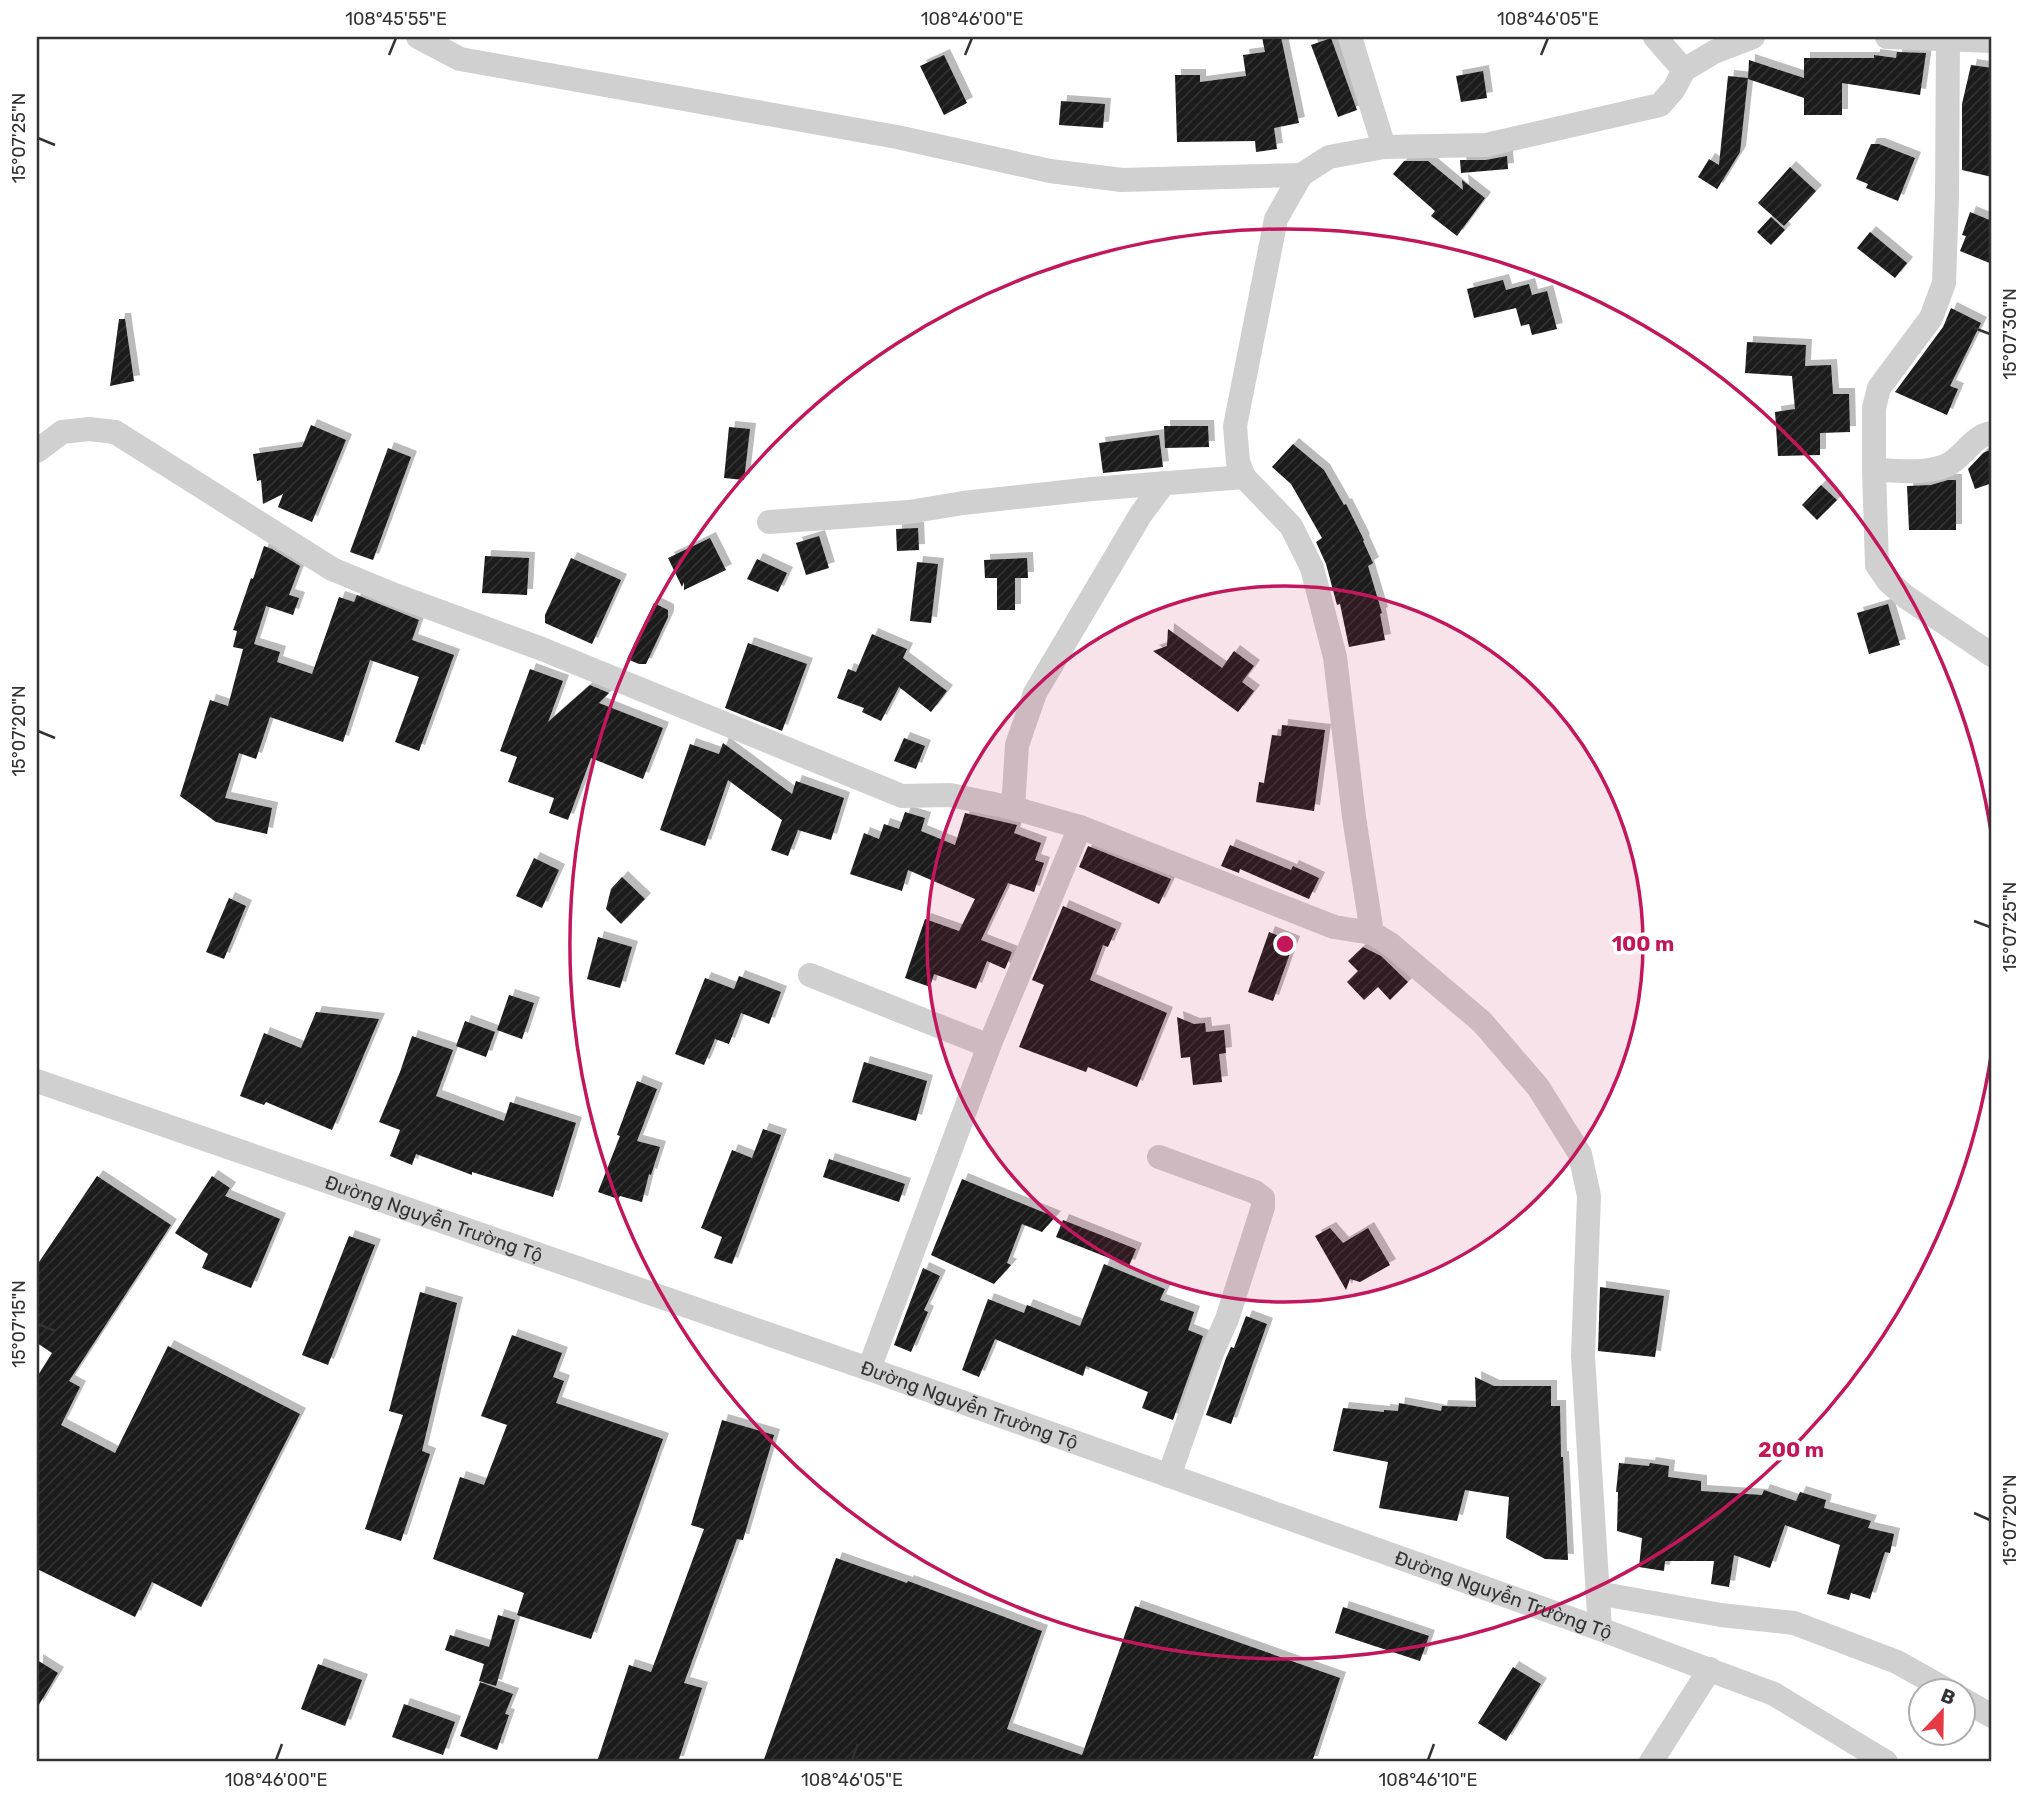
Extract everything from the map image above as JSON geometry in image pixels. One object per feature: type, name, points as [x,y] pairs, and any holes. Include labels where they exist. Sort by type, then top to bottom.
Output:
[{"type":"street","points":[[418,37],[460,59],[897,137],[1049,171],[1122,180],[1301,174],[1329,157],[1384,147],[1486,145],[1660,105],[1674,89],[1684,70],[1714,52],[1753,37]]},
{"type":"street","points":[[1350,37],[1384,147]]},
{"type":"street","points":[[1655,37],[1684,70]]},
{"type":"street","points":[[1887,37],[1992,41]]},
{"type":"street","points":[[1948,39],[1944,283],[1931,318],[1879,388],[1874,408],[1877,565],[1906,597],[1992,655]]},
{"type":"street","points":[[1301,174],[1276,219],[1235,426],[1238,462],[1244,477],[1291,526],[1312,568],[1335,657],[1354,817],[1373,933]]},
{"type":"street","points":[[37,451],[62,432],[89,429],[115,432],[332,569],[395,595],[542,649],[902,796],[950,794],[1080,827],[1334,928],[1373,933],[1390,944],[1482,1022],[1538,1087],[1580,1154],[1589,1196],[1583,1356],[1600,1629]]},
{"type":"street","points":[[1874,470],[1927,471],[1949,464],[1973,442],[1987,433],[1992,433]]},
{"type":"street","points":[[769,522],[909,512],[1079,490],[1244,477]]},
{"type":"street","points":[[1013,808],[1017,745],[1035,693],[1141,514],[1164,483]]},
{"type":"street","points":[[869,1369],[989,1046],[1080,827]]},
{"type":"street","points":[[810,975],[989,1046]]},
{"type":"street","name":"Đường Nguyễn Trường Tộ","points":[[37,1081],[869,1369],[1710,1669],[1774,1695],[1886,1762]]},
{"type":"street","points":[[1159,1157],[1255,1192],[1263,1198],[1263,1207],[1227,1320],[1212,1353],[1170,1476]]},
{"type":"street","points":[[1597,1593],[1721,1615],[1794,1623],[1897,1662],[1922,1676]]},
{"type":"street","points":[[1651,1762],[1710,1669]]},
{"type":"street","points":[[1976,1707],[1992,1716]]},
{"type":"building","points":[[1262,37],[1281,37],[1299,123],[1274,128],[1277,149],[1256,152],[1255,141],[1177,142],[1175,75],[1200,75],[1200,82],[1246,76],[1243,55],[1265,52]]},
{"type":"building","points":[[1331,38],[1357,110],[1338,117],[1311,45]]},
{"type":"building","points":[[1897,52],[1926,53],[1920,95],[1842,83],[1842,115],[1804,115],[1804,98],[1748,79],[1749,60],[1804,78],[1804,58],[1874,58],[1874,55],[1896,58]]},
{"type":"building","points":[[944,55],[967,103],[944,115],[920,66]]},
{"type":"building","points":[[1971,65],[1992,68],[1992,177],[1962,170],[1962,104]]},
{"type":"building","points":[[1483,71],[1487,98],[1461,102],[1456,76]]},
{"type":"building","points":[[1728,76],[1748,78],[1740,152],[1716,191],[1717,189],[1698,177],[1709,159],[1719,165]]},
{"type":"building","points":[[1061,101],[1105,104],[1103,128],[1059,125]]},
{"type":"building","points":[[1871,144],[1879,144],[1915,158],[1898,201],[1866,188],[1868,184],[1856,179]]},
{"type":"building","points":[[1507,156],[1508,169],[1461,173],[1460,160],[1486,160]]},
{"type":"building","points":[[1404,161],[1428,161],[1463,190],[1462,180],[1485,198],[1457,236],[1431,216],[1435,211],[1393,174]]},
{"type":"building","points":[[1790,167],[1816,191],[1784,226],[1758,203]]},
{"type":"building","points":[[1970,212],[1992,221],[1992,264],[1960,251]]},
{"type":"building","points":[[1771,217],[1785,230],[1771,245],[1757,232]]},
{"type":"building","points":[[1870,232],[1907,263],[1895,278],[1857,248]]},
{"type":"building","points":[[1503,280],[1506,290],[1529,284],[1532,295],[1547,291],[1557,329],[1532,335],[1529,324],[1521,326],[1516,308],[1474,318],[1467,289]]},
{"type":"building","points":[[1951,308],[1981,323],[1950,386],[1958,389],[1947,415],[1895,392],[1943,327]]},
{"type":"building","points":[[119,319],[125,319],[134,381],[110,386]]},
{"type":"building","points":[[1747,342],[1806,345],[1805,366],[1831,365],[1833,394],[1849,394],[1850,432],[1820,433],[1820,455],[1778,456],[1775,412],[1795,409],[1792,376],[1745,373]]},
{"type":"building","points":[[311,425],[346,440],[312,522],[278,507],[283,494],[263,504],[261,480],[257,481],[253,454],[302,447]]},
{"type":"building","points":[[1164,426],[1208,426],[1209,447],[1165,448]]},
{"type":"building","points":[[729,427],[750,429],[744,480],[724,478]]},
{"type":"building","points":[[1159,435],[1163,467],[1103,473],[1099,443]]},
{"type":"building","points":[[1293,444],[1324,470],[1344,505],[1346,504],[1364,540],[1373,563],[1368,566],[1382,613],[1385,640],[1349,647],[1340,604],[1337,605],[1326,564],[1316,542],[1322,538],[1291,484],[1272,467]]},
{"type":"building","points":[[388,448],[411,457],[373,560],[350,552]]},
{"type":"building","points":[[1992,449],[1992,483],[1975,489],[1968,469],[1983,453]]},
{"type":"building","points":[[1956,480],[1956,530],[1909,530],[1907,486],[1931,485]]},
{"type":"building","points":[[1821,485],[1837,500],[1817,520],[1802,505]]},
{"type":"building","points":[[918,528],[919,550],[897,551],[896,529]]},
{"type":"building","points":[[819,536],[829,568],[806,575],[796,543]]},
{"type":"building","points":[[710,538],[726,570],[684,590],[684,582],[682,587],[668,558]]},
{"type":"building","points":[[264,546],[300,566],[289,595],[299,598],[293,615],[266,606],[254,644],[280,652],[277,662],[312,674],[339,597],[354,602],[357,595],[419,620],[412,640],[454,655],[419,751],[395,742],[419,677],[370,660],[343,742],[270,717],[256,759],[239,753],[225,798],[272,808],[267,834],[216,822],[180,796],[210,700],[228,706],[243,649],[233,647],[237,631],[233,630]]},
{"type":"building","points":[[485,556],[529,558],[527,595],[482,593]]},
{"type":"building","points":[[571,558],[621,580],[592,644],[545,623],[545,615]]},
{"type":"building","points":[[1027,558],[1028,578],[1015,578],[1015,610],[997,610],[997,578],[985,578],[984,560]]},
{"type":"building","points":[[757,559],[787,573],[778,592],[747,579]]},
{"type":"building","points":[[917,562],[938,564],[931,623],[910,621]]},
{"type":"building","points":[[654,603],[668,610],[668,617],[646,664],[639,664],[627,659]]},
{"type":"building","points":[[1888,604],[1900,645],[1869,654],[1857,613]]},
{"type":"building","points":[[1168,629],[1222,668],[1234,651],[1254,666],[1242,682],[1254,691],[1238,712],[1153,651],[1167,646]]},
{"type":"building","points":[[872,634],[907,649],[903,658],[947,691],[931,712],[899,687],[881,721],[862,712],[864,708],[837,698],[848,669],[856,672]]},
{"type":"building","points":[[748,643],[807,664],[782,731],[725,708]]},
{"type":"building","points":[[530,669],[563,681],[548,722],[590,685],[609,693],[599,703],[663,728],[643,779],[591,758],[568,820],[549,813],[554,798],[508,782],[517,757],[500,751]]},
{"type":"building","points":[[1282,725],[1325,730],[1314,811],[1256,802],[1259,782],[1264,783],[1272,735],[1281,736]]},
{"type":"building","points":[[904,738],[925,746],[916,769],[894,761]]},
{"type":"building","points":[[723,743],[792,794],[796,781],[844,798],[831,840],[798,830],[788,856],[771,850],[782,820],[728,780],[705,846],[660,830],[690,744],[719,754]]},
{"type":"building","points":[[905,812],[925,818],[921,831],[955,845],[965,813],[1017,825],[1014,833],[1041,843],[1035,860],[1044,863],[1034,892],[1008,883],[981,940],[1012,952],[1005,969],[987,961],[976,989],[934,974],[930,987],[905,978],[925,919],[959,931],[975,899],[908,870],[902,891],[850,874],[864,833],[879,839],[884,824],[899,829]]},
{"type":"building","points":[[1230,845],[1291,870],[1293,866],[1319,878],[1309,899],[1240,869],[1239,873],[1221,866]]},
{"type":"building","points":[[1088,846],[1171,879],[1159,904],[1079,867]]},
{"type":"building","points":[[534,858],[559,870],[542,908],[516,896]]},
{"type":"building","points":[[622,877],[645,899],[621,924],[606,909],[611,889]]},
{"type":"building","points":[[229,898],[246,906],[224,959],[206,952]]},
{"type":"building","points":[[1063,906],[1116,929],[1108,947],[1103,945],[1090,980],[1167,1013],[1137,1087],[1088,1067],[1086,1072],[1019,1047],[1044,985],[1032,980]]},
{"type":"building","points":[[1269,932],[1294,942],[1273,1001],[1248,992]]},
{"type":"building","points":[[598,937],[632,947],[620,988],[587,979]]},
{"type":"building","points":[[1363,947],[1381,956],[1408,982],[1390,1000],[1378,987],[1364,1000],[1347,982],[1358,971],[1348,961]]},
{"type":"building","points":[[739,976],[781,992],[769,1024],[741,1013],[729,1044],[715,1039],[704,1065],[675,1054],[705,978],[734,989]]},
{"type":"building","points":[[509,995],[534,1003],[522,1039],[497,1030]]},
{"type":"building","points":[[316,1012],[379,1019],[332,1130],[266,1102],[264,1105],[240,1096],[264,1033],[301,1048]]},
{"type":"building","points":[[1177,1017],[1194,1024],[1205,1023],[1206,1032],[1224,1030],[1226,1053],[1219,1054],[1222,1082],[1193,1085],[1190,1057],[1181,1058]]},
{"type":"building","points":[[465,1021],[495,1032],[486,1057],[456,1046]]},
{"type":"building","points":[[412,1036],[453,1050],[436,1096],[504,1121],[510,1102],[576,1123],[553,1197],[472,1172],[472,1175],[416,1154],[412,1165],[390,1156],[400,1130],[379,1122]]},
{"type":"building","points":[[864,1062],[927,1081],[916,1121],[852,1102]]},
{"type":"building","points":[[637,1081],[657,1089],[637,1141],[660,1147],[642,1202],[620,1196],[618,1199],[598,1192],[620,1136],[617,1135]]},
{"type":"building","points":[[763,1129],[781,1135],[732,1264],[714,1258],[722,1237],[701,1228],[732,1150],[752,1158]]},
{"type":"building","points":[[829,1159],[905,1184],[899,1202],[823,1177]]},
{"type":"building","points":[[97,1176],[171,1225],[69,1381],[80,1387],[61,1425],[115,1453],[168,1346],[300,1414],[201,1607],[152,1582],[135,1617],[37,1569],[37,1377],[52,1353],[37,1343],[37,1265]]},
{"type":"building","points":[[212,1176],[230,1188],[225,1196],[280,1219],[251,1288],[202,1268],[208,1254],[175,1233]]},
{"type":"building","points":[[962,1179],[1055,1217],[1042,1232],[1022,1224],[1007,1263],[1011,1265],[994,1284],[931,1255]]},
{"type":"building","points":[[1063,1220],[1136,1249],[1129,1266],[1056,1237]]},
{"type":"building","points":[[1330,1228],[1343,1243],[1368,1228],[1390,1265],[1360,1282],[1350,1279],[1346,1290],[1315,1236]]},
{"type":"building","points":[[349,1236],[375,1245],[328,1365],[302,1355]]},
{"type":"building","points":[[1104,1264],[1165,1289],[1160,1300],[1194,1312],[1188,1330],[1203,1336],[1173,1420],[1142,1408],[1148,1392],[1086,1366],[1083,1376],[995,1339],[979,1377],[962,1370],[988,1299],[1024,1313],[1027,1305],[1080,1326]]},
{"type":"building","points":[[923,1268],[940,1276],[924,1310],[928,1312],[911,1352],[894,1345]]},
{"type":"building","points":[[1600,1287],[1664,1296],[1655,1357],[1598,1351]]},
{"type":"building","points":[[420,1292],[457,1303],[422,1451],[430,1454],[401,1541],[365,1529],[403,1415],[389,1411]]},
{"type":"building","points":[[1246,1316],[1267,1324],[1231,1424],[1206,1415],[1226,1358],[1231,1347],[1234,1348]]},
{"type":"building","points":[[512,1335],[562,1353],[553,1377],[564,1381],[556,1403],[663,1439],[591,1639],[517,1615],[524,1593],[433,1559],[460,1477],[484,1485],[507,1425],[481,1416]]},
{"type":"building","points":[[1475,1377],[1494,1386],[1551,1386],[1551,1406],[1560,1406],[1568,1560],[1545,1559],[1506,1538],[1509,1497],[1465,1490],[1457,1521],[1379,1508],[1388,1462],[1333,1451],[1343,1408],[1398,1411],[1399,1403],[1441,1411],[1442,1406],[1476,1407]]},
{"type":"building","points":[[722,1420],[774,1435],[743,1540],[737,1539],[684,1683],[702,1688],[678,1762],[597,1762],[629,1665],[651,1672],[704,1529],[691,1525]]},
{"type":"building","points":[[1619,1463],[1669,1466],[1668,1477],[1701,1481],[1701,1491],[1762,1495],[1764,1490],[1796,1501],[1800,1492],[1826,1500],[1824,1508],[1871,1521],[1868,1528],[1894,1534],[1890,1553],[1885,1552],[1870,1599],[1851,1593],[1849,1600],[1827,1594],[1840,1545],[1785,1525],[1770,1568],[1734,1555],[1729,1587],[1711,1584],[1714,1561],[1665,1561],[1664,1571],[1639,1567],[1642,1538],[1617,1531],[1616,1492]]},
{"type":"building","points":[[836,1558],[907,1583],[908,1581],[1042,1631],[1007,1729],[1082,1755],[1135,1606],[1340,1678],[1312,1762],[763,1762]]},
{"type":"building","points":[[1343,1607],[1429,1636],[1420,1661],[1335,1633]]},
{"type":"building","points":[[498,1615],[515,1620],[496,1686],[479,1681],[484,1664],[445,1650],[450,1635],[489,1647]]},
{"type":"building","points":[[37,1660],[58,1673],[37,1708]]},
{"type":"building","points":[[318,1664],[362,1680],[345,1726],[301,1709]]},
{"type":"building","points":[[1513,1667],[1541,1684],[1506,1741],[1478,1723]]},
{"type":"building","points":[[480,1682],[513,1694],[505,1714],[509,1715],[497,1750],[460,1736]]},
{"type":"building","points":[[404,1704],[455,1722],[443,1755],[392,1737]]}]
